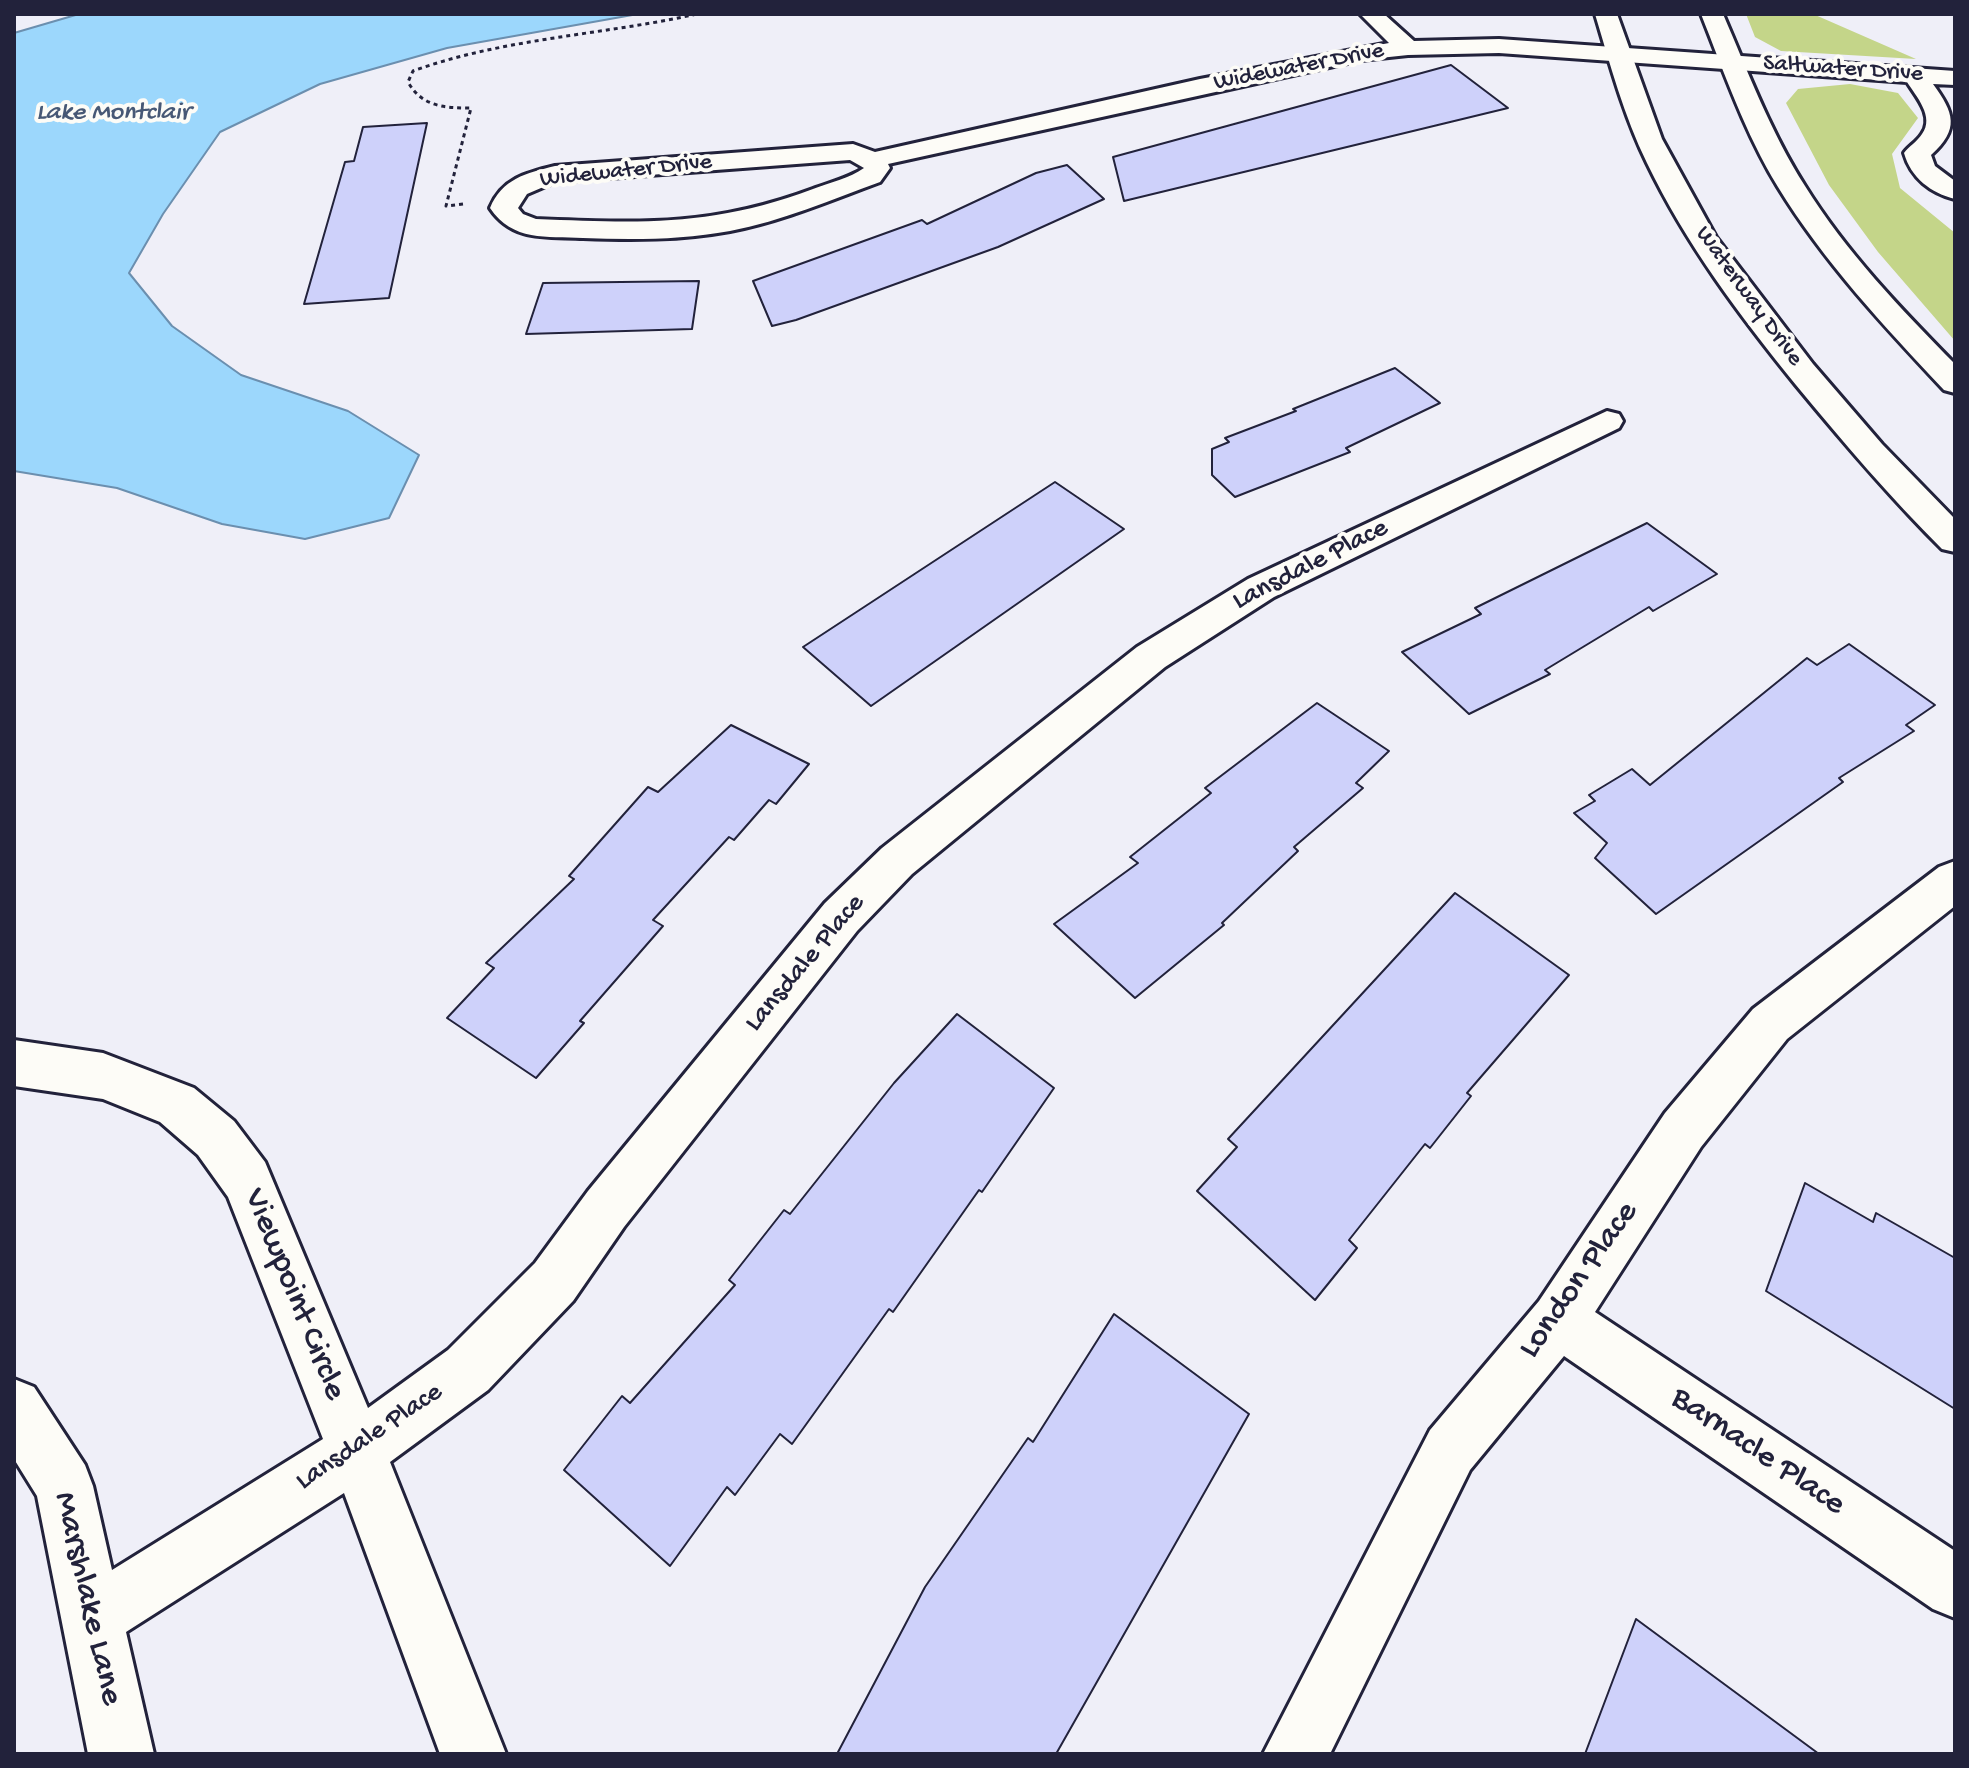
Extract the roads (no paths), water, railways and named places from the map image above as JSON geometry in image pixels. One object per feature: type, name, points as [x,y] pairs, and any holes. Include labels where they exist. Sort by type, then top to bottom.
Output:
[{"type":"street","points":[[1371,14],[1408,48]]},
{"type":"street","name":"Waterway Drive","points":[[1606,14],[1668,179],[1712,254],[1774,339],[1854,434],[1955,540]]},
{"type":"street","points":[[1712,14],[1765,139],[1792,187],[1850,268],[1955,383]]},
{"type":"street","name":"Widewater Drive","points":[[873,160],[877,168],[871,176],[756,217],[712,226],[667,230],[532,227],[513,220],[504,208],[520,185],[555,174],[853,152],[873,160],[1361,53],[1408,48],[1499,46],[1732,62]]},
{"type":"street","name":"Saltwater Drive","points":[[1732,62],[1955,78]]},
{"type":"street","points":[[1914,75],[1932,101],[1939,118],[1936,134],[1917,153],[1919,165],[1928,175],[1955,191]]},
{"type":"street","name":"Lansdale Place","points":[[93,1617],[357,1451],[468,1370],[554,1282],[606,1209],[841,917],[897,861],[1151,657],[1261,588],[1607,421]]},
{"type":"street","name":"London Place","points":[[1296,1754],[1450,1450],[1558,1320],[1683,1130],[1770,1024],[1955,880]]},
{"type":"street","name":"Viewpoint Circle","points":[[14,1063],[103,1076],[177,1105],[216,1138],[247,1180],[357,1451],[473,1754]]},
{"type":"street","name":"Barnacle Place","points":[[1558,1320],[1955,1587]]},
{"type":"street","name":"Marshlake Lane","points":[[14,1407],[64,1486],[121,1754]]},
{"type":"water","name":"Lake Montclair","points":[[79,14],[638,14],[447,48],[320,84],[220,132],[163,214],[129,273],[172,326],[241,375],[348,411],[419,455],[389,518],[305,539],[222,524],[117,488],[14,471],[14,33]]}]
